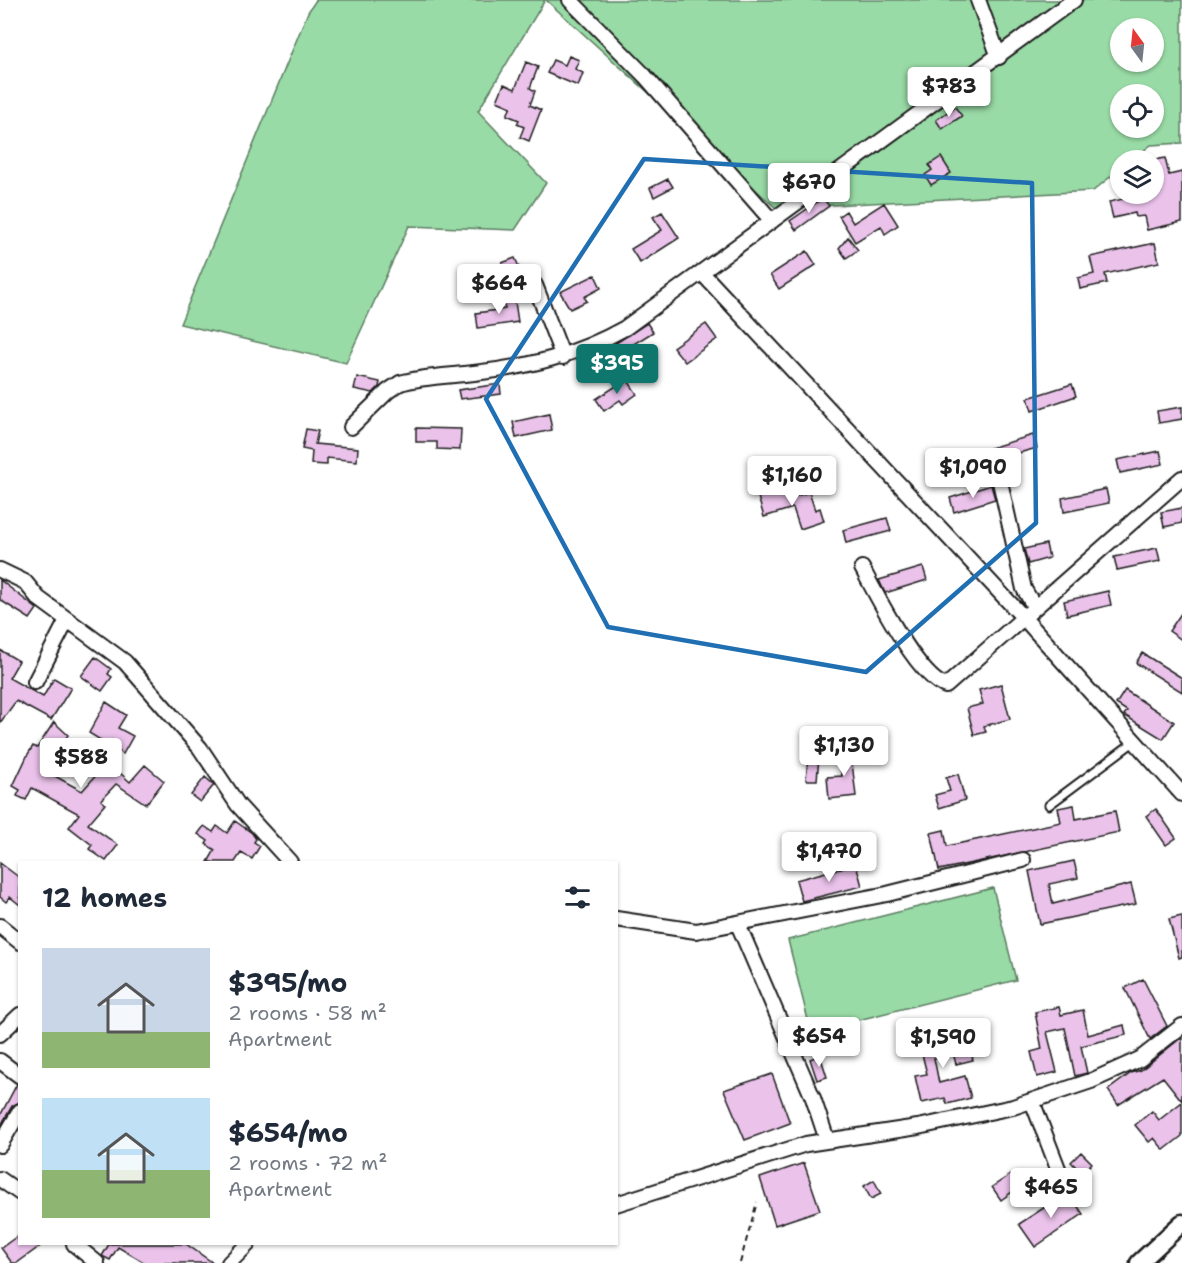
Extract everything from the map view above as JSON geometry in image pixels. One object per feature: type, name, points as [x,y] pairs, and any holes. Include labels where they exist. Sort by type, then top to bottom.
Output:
[{"type":"street","points":[[570,0],[645,76],[772,221]]},
{"type":"street","points":[[978,0],[999,57]]},
{"type":"street","points":[[351,427],[388,391],[400,383],[533,364],[563,357],[625,328],[1074,0]]},
{"type":"street","points":[[702,273],[1023,617],[1182,794]]},
{"type":"street","points":[[535,285],[563,357]]},
{"type":"street","points":[[997,468],[1024,590],[1034,606]]},
{"type":"street","points":[[862,568],[903,639],[926,671],[943,685],[950,684],[1034,606],[1182,478]]},
{"type":"street","points":[[0,570],[25,582],[38,598],[125,662],[200,748],[276,857]]},
{"type":"street","points":[[35,682],[67,620]]},
{"type":"street","points":[[618,919],[696,931],[887,894],[1023,860]]},
{"type":"street","points":[[738,924],[813,1098],[827,1140]]},
{"type":"street","points":[[0,926],[18,940]]},
{"type":"street","points":[[0,1034],[18,1017]]},
{"type":"street","points":[[618,1203],[786,1149],[827,1140],[993,1113],[1032,1101],[1091,1081],[1140,1059],[1182,1026]]},
{"type":"street","points":[[0,1061],[18,1074]]},
{"type":"street","points":[[1032,1101],[1064,1184]]},
{"type":"street","points":[[0,1145],[18,1114]]},
{"type":"street","points":[[0,1179],[18,1192]]},
{"type":"street","points":[[1139,1263],[1182,1223]]},
{"type":"street","points":[[75,1245],[97,1263]]},
{"type":"street","points":[[229,1263],[247,1245]]},
{"type":"lane","points":[[1050,805],[1135,741]]},
{"type":"path","points":[[741,1263],[757,1202]]},
{"type":"highlighted area","points":[[644,159],[1032,183],[1036,523],[866,672],[608,627],[486,399]]},
{"type":"green space","points":[[316,0],[545,0],[478,111],[546,183],[515,230],[409,226],[346,363],[180,324],[308,12]]},
{"type":"green space","points":[[546,0],[1182,0],[1182,143],[1151,145],[1144,150],[1110,150],[1110,177],[1093,191],[776,208]]},
{"type":"green space","points":[[993,888],[1016,980],[811,1032],[788,940]]},
{"type":"building","points":[[569,56],[579,60],[575,69],[583,73],[578,86],[547,73],[553,60],[565,65]]},
{"type":"building","points":[[526,62],[538,67],[530,88],[535,91],[530,105],[541,110],[529,141],[520,137],[524,127],[517,124],[519,120],[507,115],[511,107],[497,101],[504,84],[515,89]]},
{"type":"building","points":[[955,107],[962,116],[942,129],[936,120]]},
{"type":"building","points":[[941,157],[951,173],[931,185],[925,175],[932,170],[929,165]]},
{"type":"building","points":[[1164,158],[1169,175],[1182,172],[1182,222],[1147,230],[1144,216],[1136,217],[1135,213],[1113,218],[1109,202],[1110,204],[1164,204]]},
{"type":"building","points":[[668,179],[673,187],[654,197],[650,188]]},
{"type":"building","points":[[823,198],[829,206],[796,230],[790,221]]},
{"type":"building","points":[[884,203],[898,225],[885,234],[881,226],[855,242],[839,216],[846,211],[853,223]]},
{"type":"building","points":[[662,212],[679,238],[640,263],[631,249],[662,230],[653,217]]},
{"type":"building","points":[[848,237],[858,250],[846,258],[839,248]]},
{"type":"building","points":[[1155,243],[1159,262],[1105,274],[1107,283],[1080,289],[1078,278],[1094,274],[1090,257]]},
{"type":"building","points":[[807,251],[816,265],[779,289],[770,275]]},
{"type":"building","points":[[515,258],[520,269],[505,274],[502,263]]},
{"type":"building","points":[[595,275],[601,288],[584,297],[587,301],[570,309],[560,292]]},
{"type":"building","points":[[514,295],[518,322],[478,328],[476,313],[505,309],[503,297]]},
{"type":"building","points":[[647,323],[653,332],[621,352],[616,343]]},
{"type":"building","points":[[706,324],[717,339],[685,362],[673,347]]},
{"type":"building","points":[[357,377],[380,382],[379,387],[373,393],[354,389]]},
{"type":"building","points":[[627,379],[637,394],[623,404],[620,400],[604,411],[596,399]]},
{"type":"building","points":[[500,384],[501,394],[460,399],[458,390]]},
{"type":"building","points":[[1072,384],[1076,396],[1032,411],[1028,398]]},
{"type":"building","points":[[1182,407],[1182,419],[1159,423],[1157,411]]},
{"type":"building","points":[[549,414],[552,430],[516,438],[513,422]]},
{"type":"building","points":[[416,428],[461,429],[460,450],[437,449],[437,442],[416,442]]},
{"type":"building","points":[[306,429],[318,431],[315,444],[358,448],[357,461],[327,458],[327,465],[311,464],[312,451],[302,449]]},
{"type":"building","points":[[1033,435],[1037,448],[993,460],[990,448]]},
{"type":"building","points":[[1160,451],[1163,464],[1120,473],[1117,460]]},
{"type":"building","points":[[991,485],[995,499],[954,512],[950,498]]},
{"type":"building","points":[[785,489],[787,499],[809,492],[815,510],[820,508],[824,521],[800,529],[793,508],[764,517],[758,497]]},
{"type":"building","points":[[1106,489],[1109,503],[1064,512],[1062,498]]},
{"type":"building","points":[[1182,508],[1182,523],[1164,527],[1161,512]]},
{"type":"building","points":[[887,518],[891,531],[846,543],[843,530]]},
{"type":"building","points":[[1046,544],[1049,558],[1028,564],[1024,549]]},
{"type":"building","points":[[1157,548],[1160,561],[1117,570],[1114,557]]},
{"type":"building","points":[[923,567],[927,580],[885,593],[879,580]]},
{"type":"building","points":[[0,580],[37,609],[30,619],[0,600]]},
{"type":"building","points":[[1108,591],[1111,605],[1067,615],[1064,601]]},
{"type":"building","points":[[1182,612],[1182,640],[1169,631]]},
{"type":"building","points":[[0,650],[19,661],[9,678],[43,697],[54,678],[71,688],[51,720],[16,701],[0,723]]},
{"type":"building","points":[[1142,653],[1182,678],[1182,692],[1136,663]]},
{"type":"building","points":[[95,657],[111,669],[108,674],[112,677],[102,691],[81,676]]},
{"type":"building","points":[[1001,684],[1010,719],[984,726],[986,732],[974,735],[967,708],[983,704],[979,690]]},
{"type":"building","points":[[1125,690],[1174,722],[1163,739],[1124,715],[1127,711],[1116,704]]},
{"type":"building","points":[[106,702],[126,715],[118,728],[133,736],[123,754],[89,733]]},
{"type":"building","points":[[54,722],[68,735],[44,770],[82,791],[108,762],[130,782],[145,765],[164,781],[146,804],[116,784],[101,800],[105,804],[88,824],[118,845],[106,861],[89,849],[92,845],[69,827],[79,814],[32,788],[26,800],[17,796],[20,790],[13,786],[33,746],[37,748]]},
{"type":"building","points":[[859,751],[861,761],[852,763],[856,796],[829,799],[827,777],[842,776],[837,755]]},
{"type":"building","points":[[808,756],[819,757],[817,780],[806,780]]},
{"type":"building","points":[[958,774],[965,800],[939,808],[935,795],[950,791],[946,778]]},
{"type":"building","points":[[205,777],[214,785],[200,802],[191,795]]},
{"type":"building","points":[[1074,805],[1076,819],[1115,811],[1119,832],[939,870],[931,833],[944,830],[947,846],[1061,822],[1058,808]]},
{"type":"building","points":[[1156,809],[1176,838],[1166,845],[1146,816]]},
{"type":"building","points":[[235,821],[252,833],[256,839],[254,842],[260,846],[252,859],[241,853],[236,861],[209,861],[215,850],[198,834],[204,826],[213,832],[217,826],[227,833]]},
{"type":"building","points":[[1074,861],[1078,878],[1049,884],[1053,904],[1131,884],[1136,904],[1040,924],[1029,871]]},
{"type":"building","points":[[0,863],[18,876],[18,903],[10,897],[6,902],[0,897]]},
{"type":"building","points":[[856,864],[862,886],[802,901],[796,880]]},
{"type":"building","points":[[1182,916],[1182,957],[1179,958],[1169,919]]},
{"type":"building","points":[[1143,979],[1167,1026],[1150,1039],[1125,988]]},
{"type":"building","points":[[1059,1007],[1061,1015],[1083,1010],[1088,1035],[1124,1025],[1126,1035],[1081,1046],[1087,1073],[1075,1076],[1065,1028],[1047,1032],[1057,1072],[1037,1077],[1031,1052],[1042,1049],[1035,1012]]},
{"type":"building","points":[[941,1032],[944,1042],[968,1037],[973,1060],[956,1064],[953,1053],[934,1058],[939,1083],[965,1076],[971,1098],[947,1104],[945,1098],[921,1103],[915,1076],[927,1074],[918,1038]]},
{"type":"building","points":[[1182,1037],[1182,1101],[1163,1077],[1118,1105],[1108,1090],[1131,1073],[1141,1070]]},
{"type":"building","points":[[820,1055],[827,1077],[817,1080],[810,1059]]},
{"type":"building","points":[[772,1074],[790,1123],[745,1140],[724,1090]]},
{"type":"building","points":[[18,1084],[18,1103],[12,1106],[0,1127],[0,1116]]},
{"type":"building","points":[[1182,1102],[1182,1136],[1164,1150],[1154,1138],[1149,1142],[1135,1125],[1152,1111],[1159,1120]]},
{"type":"building","points":[[1081,1152],[1092,1163],[1082,1173],[1071,1162]]},
{"type":"building","points":[[804,1163],[820,1210],[775,1225],[760,1178]]},
{"type":"building","points":[[1010,1175],[1019,1187],[1001,1200],[992,1187]]},
{"type":"building","points":[[874,1180],[881,1194],[871,1199],[864,1186]]},
{"type":"building","points":[[1068,1192],[1083,1214],[1035,1247],[1019,1224]]},
{"type":"building","points":[[16,1237],[18,1245],[42,1245],[17,1263],[12,1263],[1,1248]]},
{"type":"building","points":[[108,1245],[187,1245],[213,1263],[145,1263],[118,1247],[110,1260],[102,1256]]}]
